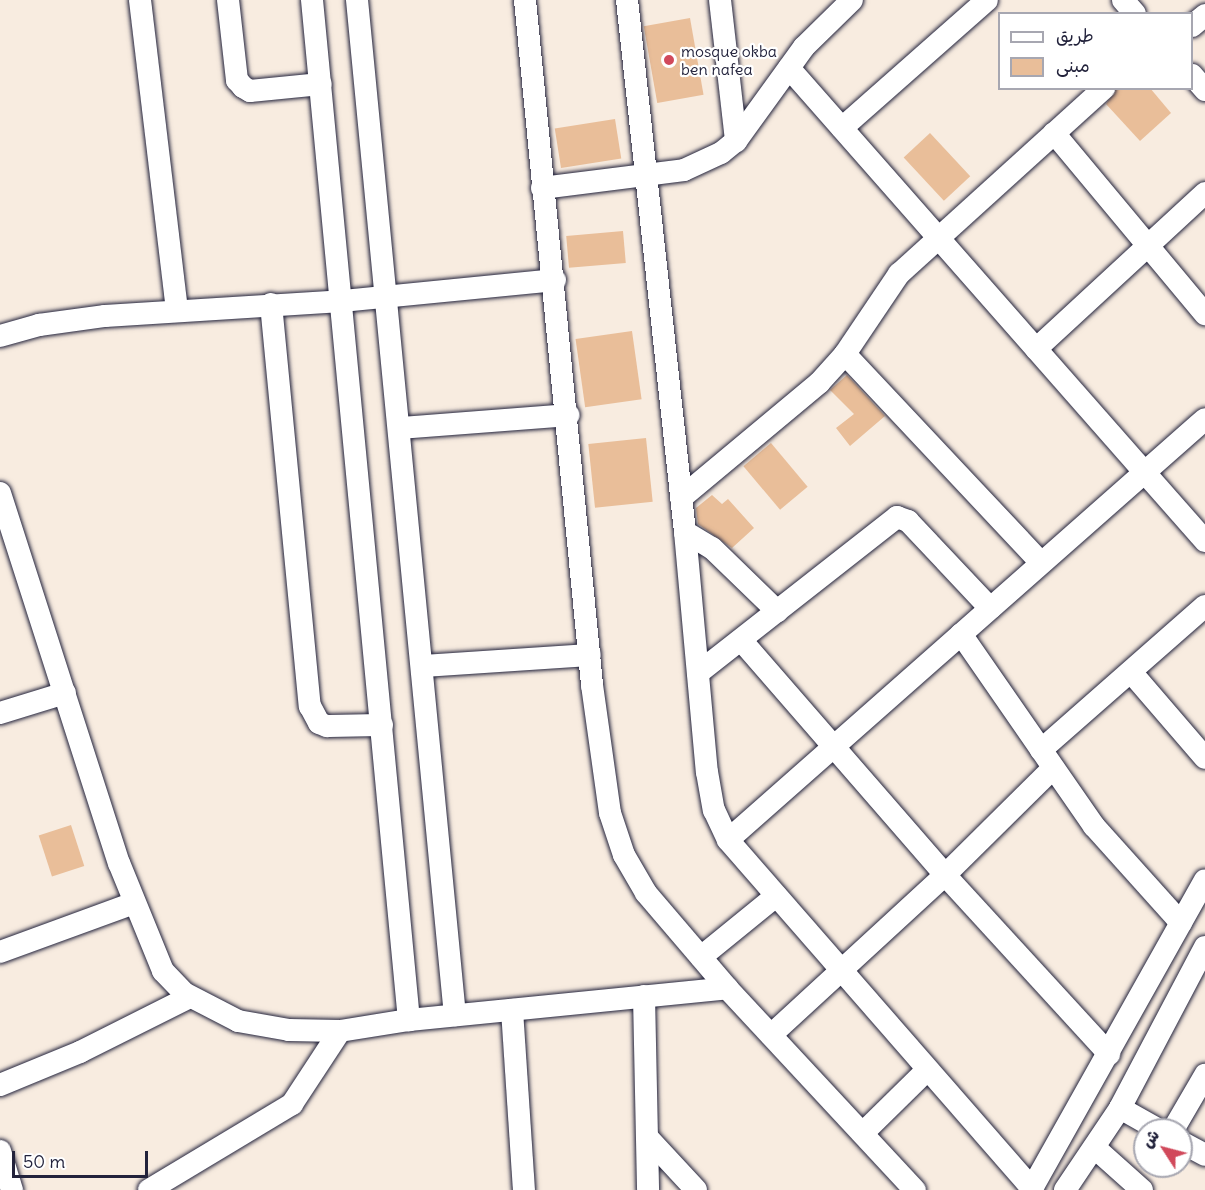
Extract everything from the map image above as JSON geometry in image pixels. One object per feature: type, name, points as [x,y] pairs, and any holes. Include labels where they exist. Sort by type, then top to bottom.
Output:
[{"type":"street","points":[[140,0],[177,311]]},
{"type":"street","points":[[228,0],[237,80],[243,87],[250,91],[321,84]]},
{"type":"street","points":[[312,0],[409,1020]]},
{"type":"street","points":[[357,0],[388,296],[455,1015]]},
{"type":"street","points":[[525,0],[542,188],[555,280],[569,415],[604,790],[624,855],[646,893],[727,988],[915,1190]]},
{"type":"street","points":[[627,0],[685,532],[708,788],[728,840],[1032,1189],[1205,880]]},
{"type":"street","points":[[720,0],[736,141]]},
{"type":"street","points":[[542,188],[647,176],[703,164],[736,141],[820,29],[852,0]]},
{"type":"street","points":[[842,129],[987,0]]},
{"type":"street","points":[[1123,0],[1133,12]]},
{"type":"street","points":[[1193,24],[1205,15]]},
{"type":"street","points":[[789,68],[1205,541]]},
{"type":"street","points":[[1193,77],[1205,90]]},
{"type":"street","points":[[681,498],[819,383],[845,354],[885,290],[1102,90]]},
{"type":"street","points":[[1054,133],[1146,248],[1205,314]]},
{"type":"street","points":[[1036,349],[1205,194]]},
{"type":"street","points":[[0,336],[39,325],[177,311],[342,300],[555,280]]},
{"type":"street","points":[[271,304],[310,706],[319,723],[327,726],[382,725]]},
{"type":"street","points":[[845,354],[1040,562]]},
{"type":"street","points":[[400,428],[569,415]]},
{"type":"street","points":[[728,840],[1040,562],[1205,419]]},
{"type":"street","points":[[0,493],[65,693],[95,796],[134,903],[163,971],[190,997],[238,1022],[289,1029],[340,1031],[409,1020],[727,988]]},
{"type":"street","points":[[698,673],[897,517],[908,521],[990,608]]},
{"type":"street","points":[[685,532],[712,548],[777,611]]},
{"type":"street","points":[[771,1035],[840,969],[945,875],[1047,759],[1131,672],[1205,606]]},
{"type":"street","points":[[961,633],[1047,759],[1115,852],[1181,923]]},
{"type":"street","points":[[741,640],[945,875],[1109,1054]]},
{"type":"street","points":[[423,666],[590,655]]},
{"type":"street","points":[[1131,672],[1205,758]]},
{"type":"street","points":[[0,714],[65,693]]},
{"type":"street","points":[[701,957],[776,896]]},
{"type":"street","points":[[0,952],[134,903]]},
{"type":"street","points":[[1065,1190],[1120,1108],[1205,947]]},
{"type":"street","points":[[644,996],[648,1190]]},
{"type":"street","points":[[0,1085],[80,1052],[190,997]]},
{"type":"street","points":[[512,1010],[524,1190]]},
{"type":"street","points":[[149,1190],[292,1104],[340,1031]]},
{"type":"street","points":[[863,1133],[927,1070]]},
{"type":"street","points":[[1180,1118],[1205,1075]]},
{"type":"street","points":[[1120,1108],[1138,1118]]},
{"type":"street","points":[[647,1137],[696,1190]]},
{"type":"street","points":[[1095,1148],[1142,1190]]},
{"type":"street","points":[[0,1151],[12,1190]]},
{"type":"building","name":"mosque okba ben nafea","points":[[690,18],[704,95],[657,103],[644,26]]},
{"type":"building","points":[[1116,90],[1152,90],[1171,113],[1140,141],[1106,104]]},
{"type":"building","points":[[615,119],[621,159],[561,168],[555,129]]},
{"type":"building","points":[[930,133],[970,176],[944,201],[904,158]]},
{"type":"building","points":[[623,231],[626,263],[569,268],[566,236]]},
{"type":"building","points":[[632,331],[642,399],[585,407],[576,339]]},
{"type":"building","points":[[847,375],[885,416],[850,446],[836,428],[854,414],[830,390]]},
{"type":"building","points":[[646,438],[653,502],[595,508],[588,444]]},
{"type":"building","points":[[771,443],[808,487],[780,510],[743,466]]},
{"type":"building","points":[[712,495],[722,504],[728,499],[754,528],[732,548],[698,524],[696,508]]},
{"type":"building","points":[[71,825],[84,866],[52,876],[39,836]]},
{"type":"place","name":"mosque okba ben nafea","points":[[669,60]]}]
